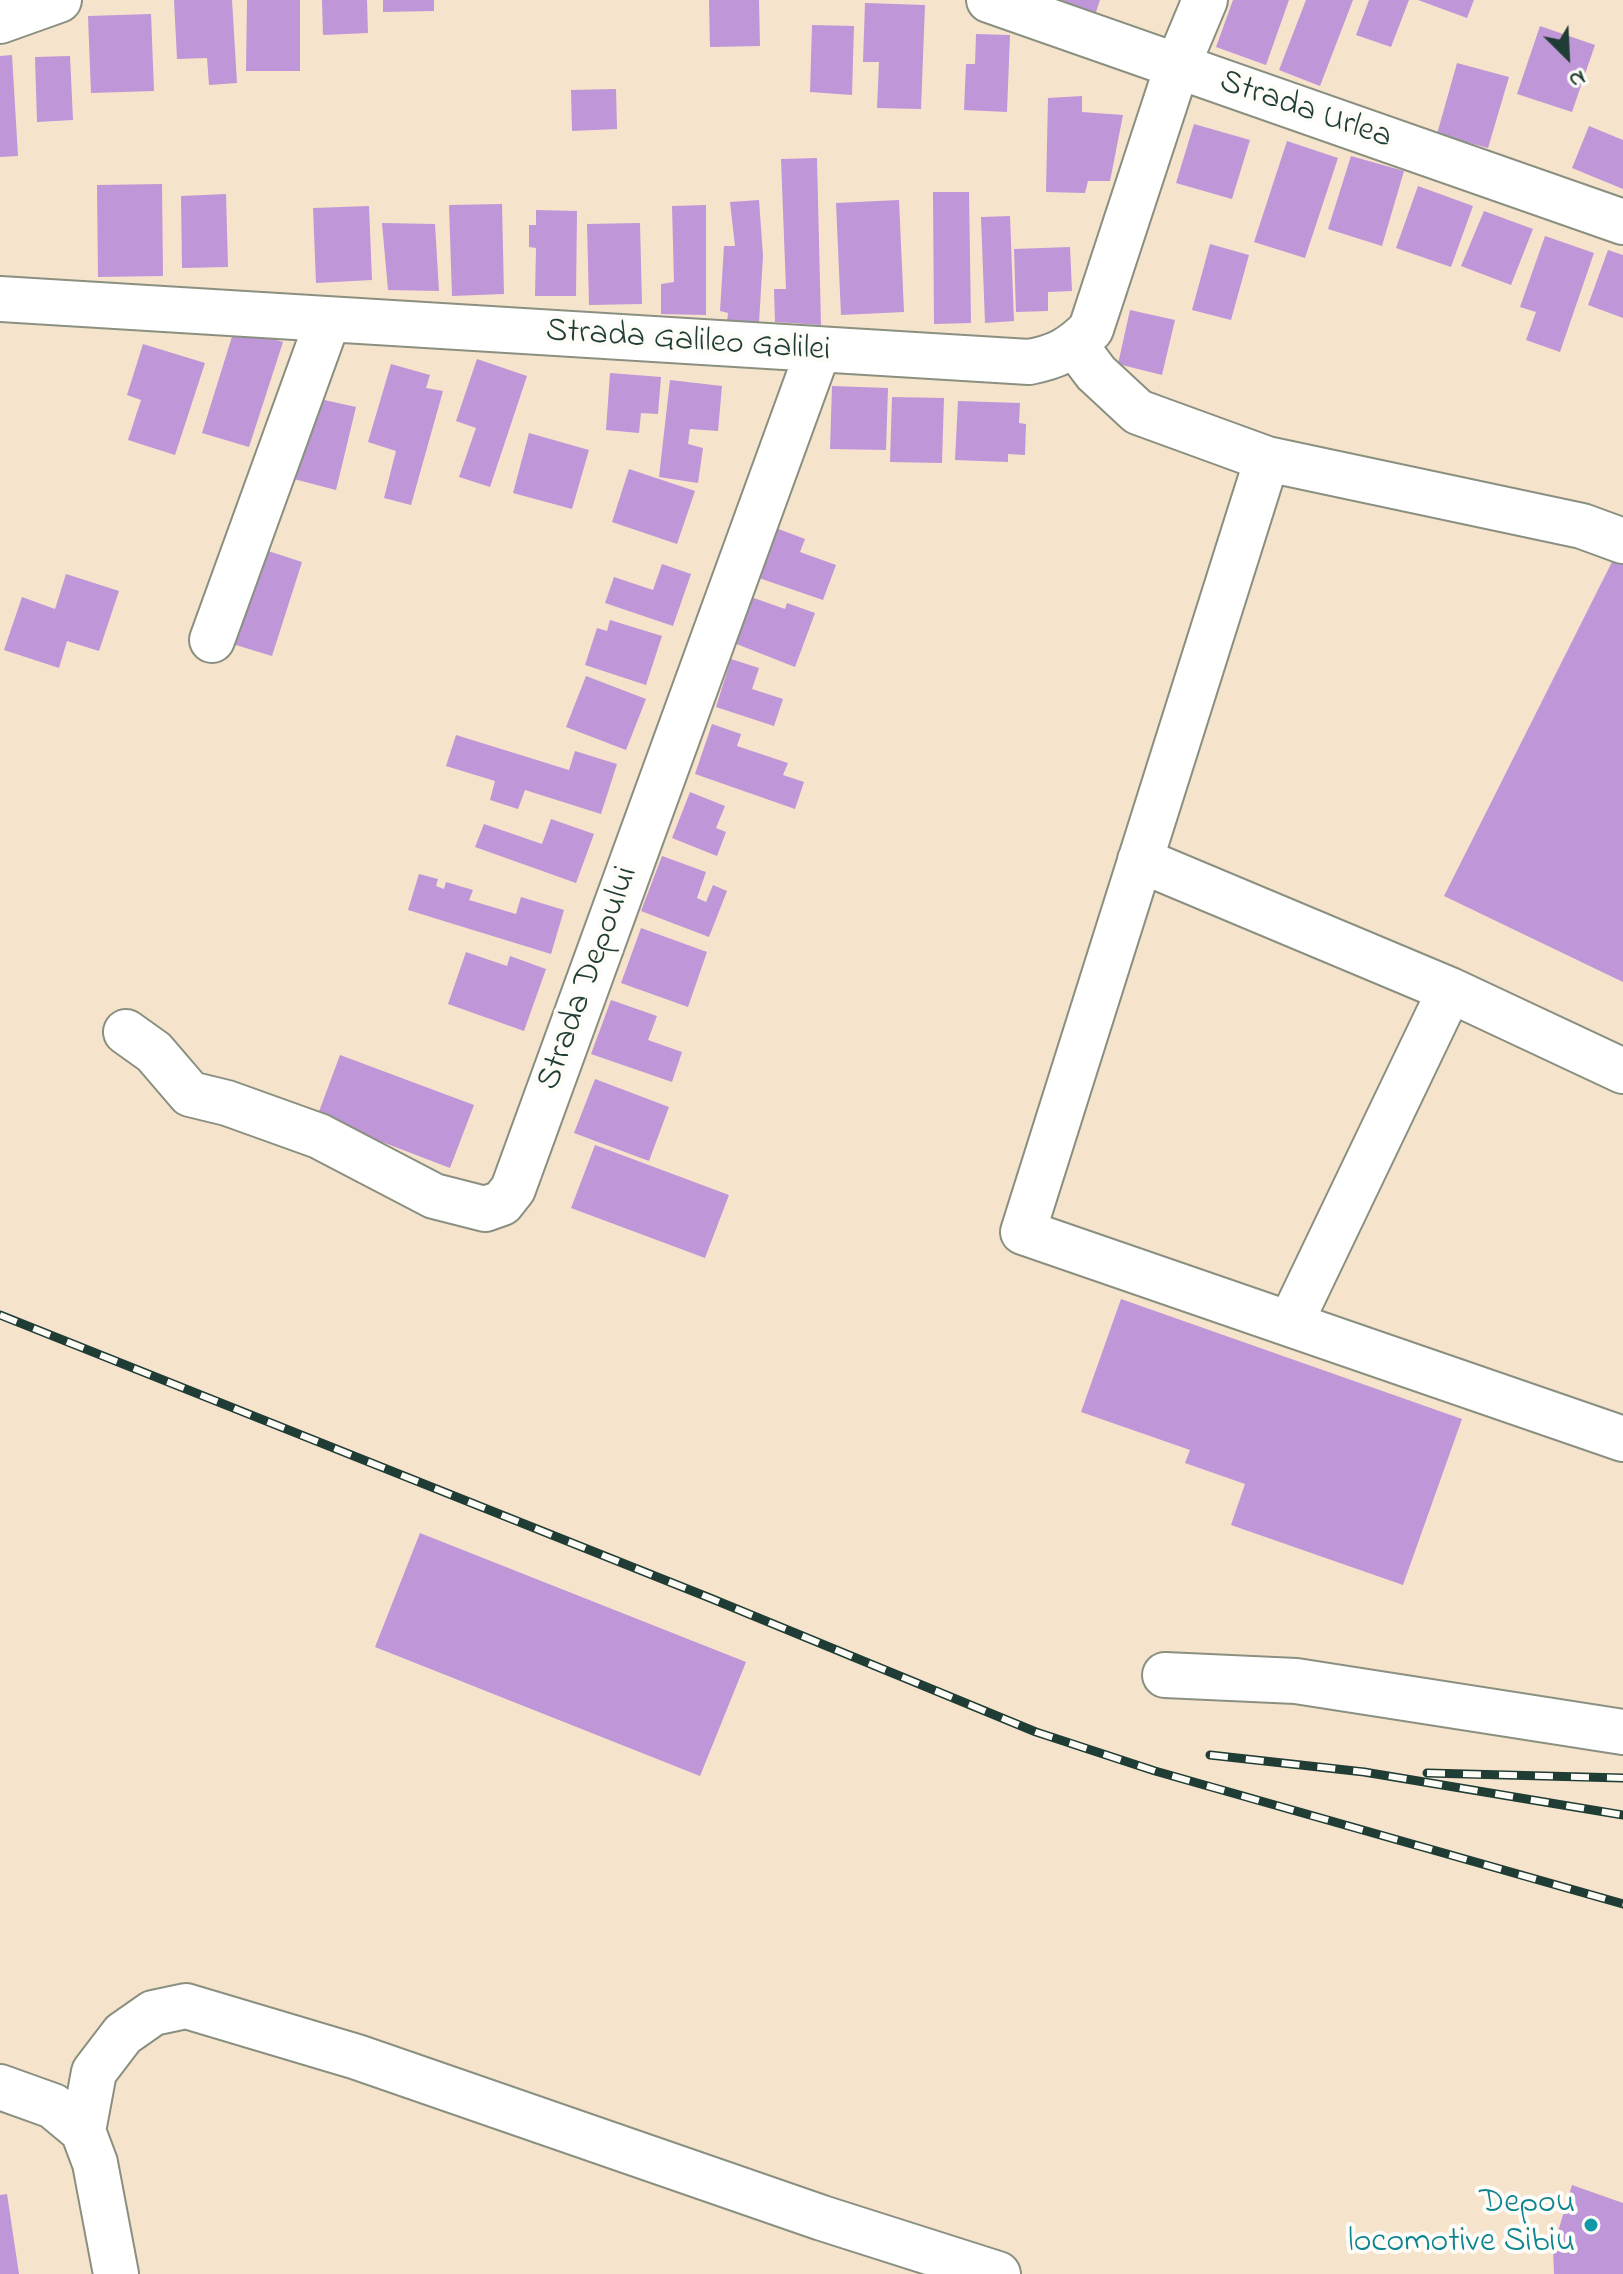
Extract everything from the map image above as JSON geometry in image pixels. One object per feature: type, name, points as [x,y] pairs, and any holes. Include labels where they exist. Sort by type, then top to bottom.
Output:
[{"type":"street","points":[[0,21],[59,0]]},
{"type":"street","name":"Strada Urlea","points":[[989,0],[1623,222]]},
{"type":"street","points":[[1205,0],[1177,67],[1100,307],[1091,329],[1075,345],[1096,373],[1138,412],[1267,459],[1582,526],[1623,541]]},
{"type":"street","name":"Strada Galileo Galilei","points":[[0,299],[1029,362],[1054,358],[1075,345]]},
{"type":"street","points":[[212,640],[328,320]]},
{"type":"street","name":"Strada Depoului","points":[[126,1032],[154,1052],[190,1094],[227,1103],[319,1136],[434,1196],[485,1209],[502,1203],[513,1189],[818,351]]},
{"type":"street","points":[[1267,459],[1023,1232],[1623,1439]]},
{"type":"street","points":[[1140,860],[1450,990],[1623,1071]]},
{"type":"street","points":[[1290,1324],[1450,990]]},
{"type":"street","points":[[1165,1675],[1296,1681],[1623,1732]]},
{"type":"street","points":[[83,2131],[94,2072],[123,2034],[153,2013],[186,2006],[357,2057],[822,2218],[998,2274]]},
{"type":"street","points":[[0,2087],[53,2106],[83,2131],[95,2163],[116,2274]]},
{"type":"building","points":[[174,0],[232,0],[237,83],[209,85],[207,58],[177,59]]},
{"type":"building","points":[[247,0],[300,0],[300,71],[246,71]]},
{"type":"building","points":[[322,0],[367,0],[368,33],[323,35]]},
{"type":"building","points":[[383,0],[434,0],[434,11],[383,12]]},
{"type":"building","points":[[709,0],[759,0],[760,46],[710,47]]},
{"type":"building","points":[[1052,0],[1100,0],[1095,15]]},
{"type":"building","points":[[1233,0],[1289,0],[1266,65],[1216,47]]},
{"type":"building","points":[[1306,0],[1353,0],[1320,86],[1279,70]]},
{"type":"building","points":[[1369,0],[1409,0],[1391,47],[1356,35]]},
{"type":"building","points":[[1418,0],[1474,0],[1467,18]]},
{"type":"building","points":[[865,3],[925,5],[921,109],[877,108],[879,62],[863,62]]},
{"type":"building","points":[[151,14],[154,91],[91,93],[88,16]]},
{"type":"building","points":[[812,25],[854,26],[852,95],[810,92]]},
{"type":"building","points":[[1540,26],[1595,45],[1572,112],[1517,94]]},
{"type":"building","points":[[976,34],[1010,35],[1007,112],[964,110],[966,64],[975,64]]},
{"type":"building","points":[[12,55],[18,156],[0,157],[0,56]]},
{"type":"building","points":[[70,56],[73,120],[37,122],[35,57]]},
{"type":"building","points":[[1457,63],[1509,77],[1488,148],[1437,134]]},
{"type":"building","points":[[616,89],[617,129],[572,131],[571,90]]},
{"type":"building","points":[[1082,96],[1082,112],[1123,115],[1110,181],[1088,181],[1085,193],[1046,192],[1048,98]]},
{"type":"building","points":[[1194,124],[1250,140],[1232,199],[1176,183]]},
{"type":"building","points":[[1589,126],[1623,140],[1623,189],[1572,168]]},
{"type":"building","points":[[1287,141],[1338,158],[1305,258],[1254,242]]},
{"type":"building","points":[[1351,156],[1404,171],[1382,246],[1328,229]]},
{"type":"building","points":[[817,158],[821,325],[775,322],[774,289],[786,289],[781,159]]},
{"type":"building","points":[[162,184],[163,276],[98,277],[97,185]]},
{"type":"building","points":[[1418,186],[1473,206],[1451,267],[1396,248]]},
{"type":"building","points":[[933,192],[969,192],[971,323],[934,324]]},
{"type":"building","points":[[226,194],[228,267],[182,268],[181,196]]},
{"type":"building","points":[[759,200],[763,256],[759,323],[727,322],[728,313],[720,311],[724,246],[735,246],[730,202]]},
{"type":"building","points":[[899,200],[904,312],[841,315],[836,203]]},
{"type":"building","points":[[502,204],[504,294],[452,296],[449,205]]},
{"type":"building","points":[[706,205],[706,315],[661,314],[661,284],[674,282],[672,206]]},
{"type":"building","points":[[369,206],[372,280],[316,283],[313,208]]},
{"type":"building","points":[[536,210],[577,211],[576,296],[535,296],[536,248],[529,247],[529,225],[536,225]]},
{"type":"building","points":[[1484,211],[1533,229],[1511,285],[1461,266]]},
{"type":"building","points":[[1010,216],[1014,321],[985,323],[981,217]]},
{"type":"building","points":[[382,223],[435,224],[439,291],[388,290]]},
{"type":"building","points":[[640,223],[642,304],[589,305],[587,224]]},
{"type":"building","points":[[1545,236],[1594,253],[1560,352],[1526,340],[1536,312],[1520,307]]},
{"type":"building","points":[[1210,244],[1249,255],[1231,320],[1192,310]]},
{"type":"building","points":[[1070,247],[1072,291],[1048,292],[1048,311],[1016,312],[1014,249]]},
{"type":"building","points":[[1608,250],[1623,255],[1623,318],[1588,305]]},
{"type":"building","points":[[1130,310],[1175,320],[1162,375],[1118,364]]},
{"type":"building","points":[[235,327],[283,342],[249,447],[202,433]]},
{"type":"building","points":[[143,344],[205,363],[175,455],[128,440],[141,400],[127,395]]},
{"type":"building","points":[[477,359],[527,376],[490,487],[459,477],[476,428],[456,421]]},
{"type":"building","points":[[391,364],[430,375],[426,388],[443,391],[411,505],[384,498],[396,451],[368,442]]},
{"type":"building","points":[[610,373],[661,377],[658,414],[641,413],[639,433],[606,430]]},
{"type":"building","points":[[670,380],[722,386],[718,431],[690,429],[688,444],[703,448],[698,483],[659,477]]},
{"type":"building","points":[[832,386],[888,388],[886,450],[830,449]]},
{"type":"building","points":[[306,396],[356,407],[336,490],[286,477]]},
{"type":"building","points":[[892,397],[944,398],[942,463],[890,462]]},
{"type":"building","points":[[958,401],[1020,403],[1019,423],[1026,424],[1025,455],[1008,454],[1008,462],[955,460]]},
{"type":"building","points":[[529,433],[589,450],[572,509],[513,493]]},
{"type":"building","points":[[629,469],[695,491],[677,544],[612,522]]},
{"type":"building","points":[[776,528],[805,539],[800,552],[836,565],[823,600],[759,578]]},
{"type":"building","points":[[256,547],[302,562],[272,656],[226,642]]},
{"type":"building","points":[[1615,556],[1623,560],[1623,982],[1444,896]]},
{"type":"building","points":[[662,564],[691,574],[673,626],[605,603],[614,577],[653,590]]},
{"type":"building","points":[[66,574],[119,591],[99,651],[67,641],[59,668],[4,650],[22,597],[55,609]]},
{"type":"building","points":[[751,597],[785,609],[787,603],[815,613],[795,667],[734,643]]},
{"type":"building","points":[[610,620],[662,636],[646,685],[585,665],[597,628],[607,631]]},
{"type":"building","points":[[731,659],[759,668],[752,689],[783,699],[774,726],[716,707]]},
{"type":"building","points":[[586,676],[646,699],[626,750],[566,727]]},
{"type":"building","points":[[712,724],[741,734],[737,746],[788,763],[783,775],[804,782],[795,809],[695,774]]},
{"type":"building","points":[[456,735],[569,770],[575,751],[617,764],[601,814],[525,790],[518,809],[490,800],[495,781],[446,766]]},
{"type":"building","points":[[690,792],[725,806],[716,828],[726,832],[717,856],[672,838]]},
{"type":"building","points":[[551,819],[594,834],[576,883],[475,847],[484,824],[542,844]]},
{"type":"building","points":[[662,856],[706,872],[697,898],[706,902],[713,885],[727,891],[709,937],[641,911]]},
{"type":"building","points":[[419,874],[438,879],[436,886],[444,889],[446,882],[473,890],[469,900],[516,914],[521,897],[564,910],[551,954],[408,910]]},
{"type":"building","points":[[641,928],[707,952],[688,1007],[621,983]]},
{"type":"building","points":[[466,952],[507,966],[510,956],[546,969],[524,1031],[448,1004]]},
{"type":"building","points":[[611,1000],[657,1016],[648,1040],[682,1052],[672,1082],[591,1054]]},
{"type":"building","points":[[340,1055],[474,1105],[450,1168],[317,1117]]},
{"type":"building","points":[[595,1079],[669,1107],[649,1161],[574,1133]]},
{"type":"building","points":[[595,1145],[729,1195],[705,1258],[571,1208]]},
{"type":"building","points":[[1121,1299],[1462,1419],[1403,1585],[1231,1525],[1245,1484],[1185,1463],[1190,1450],[1081,1412]]},
{"type":"building","points":[[420,1533],[746,1662],[700,1776],[375,1647]]},
{"type":"building","name":"Depou locomotive Sibiu","points":[[1572,2185],[1623,2203],[1623,2274],[1554,2274],[1553,2248]]},
{"type":"building","points":[[7,2194],[19,2274],[0,2274],[0,2195]]},
{"type":"railway","points":[[0,1315],[710,1598],[1036,1732],[1155,1771],[1623,1904]]},
{"type":"railway","points":[[1210,1755],[1364,1772],[1623,1815]]},
{"type":"railway","points":[[1427,1773],[1623,1778]]},
{"type":"place","name":"Depou locomotive Sibiu","points":[[1591,2225]]}]
